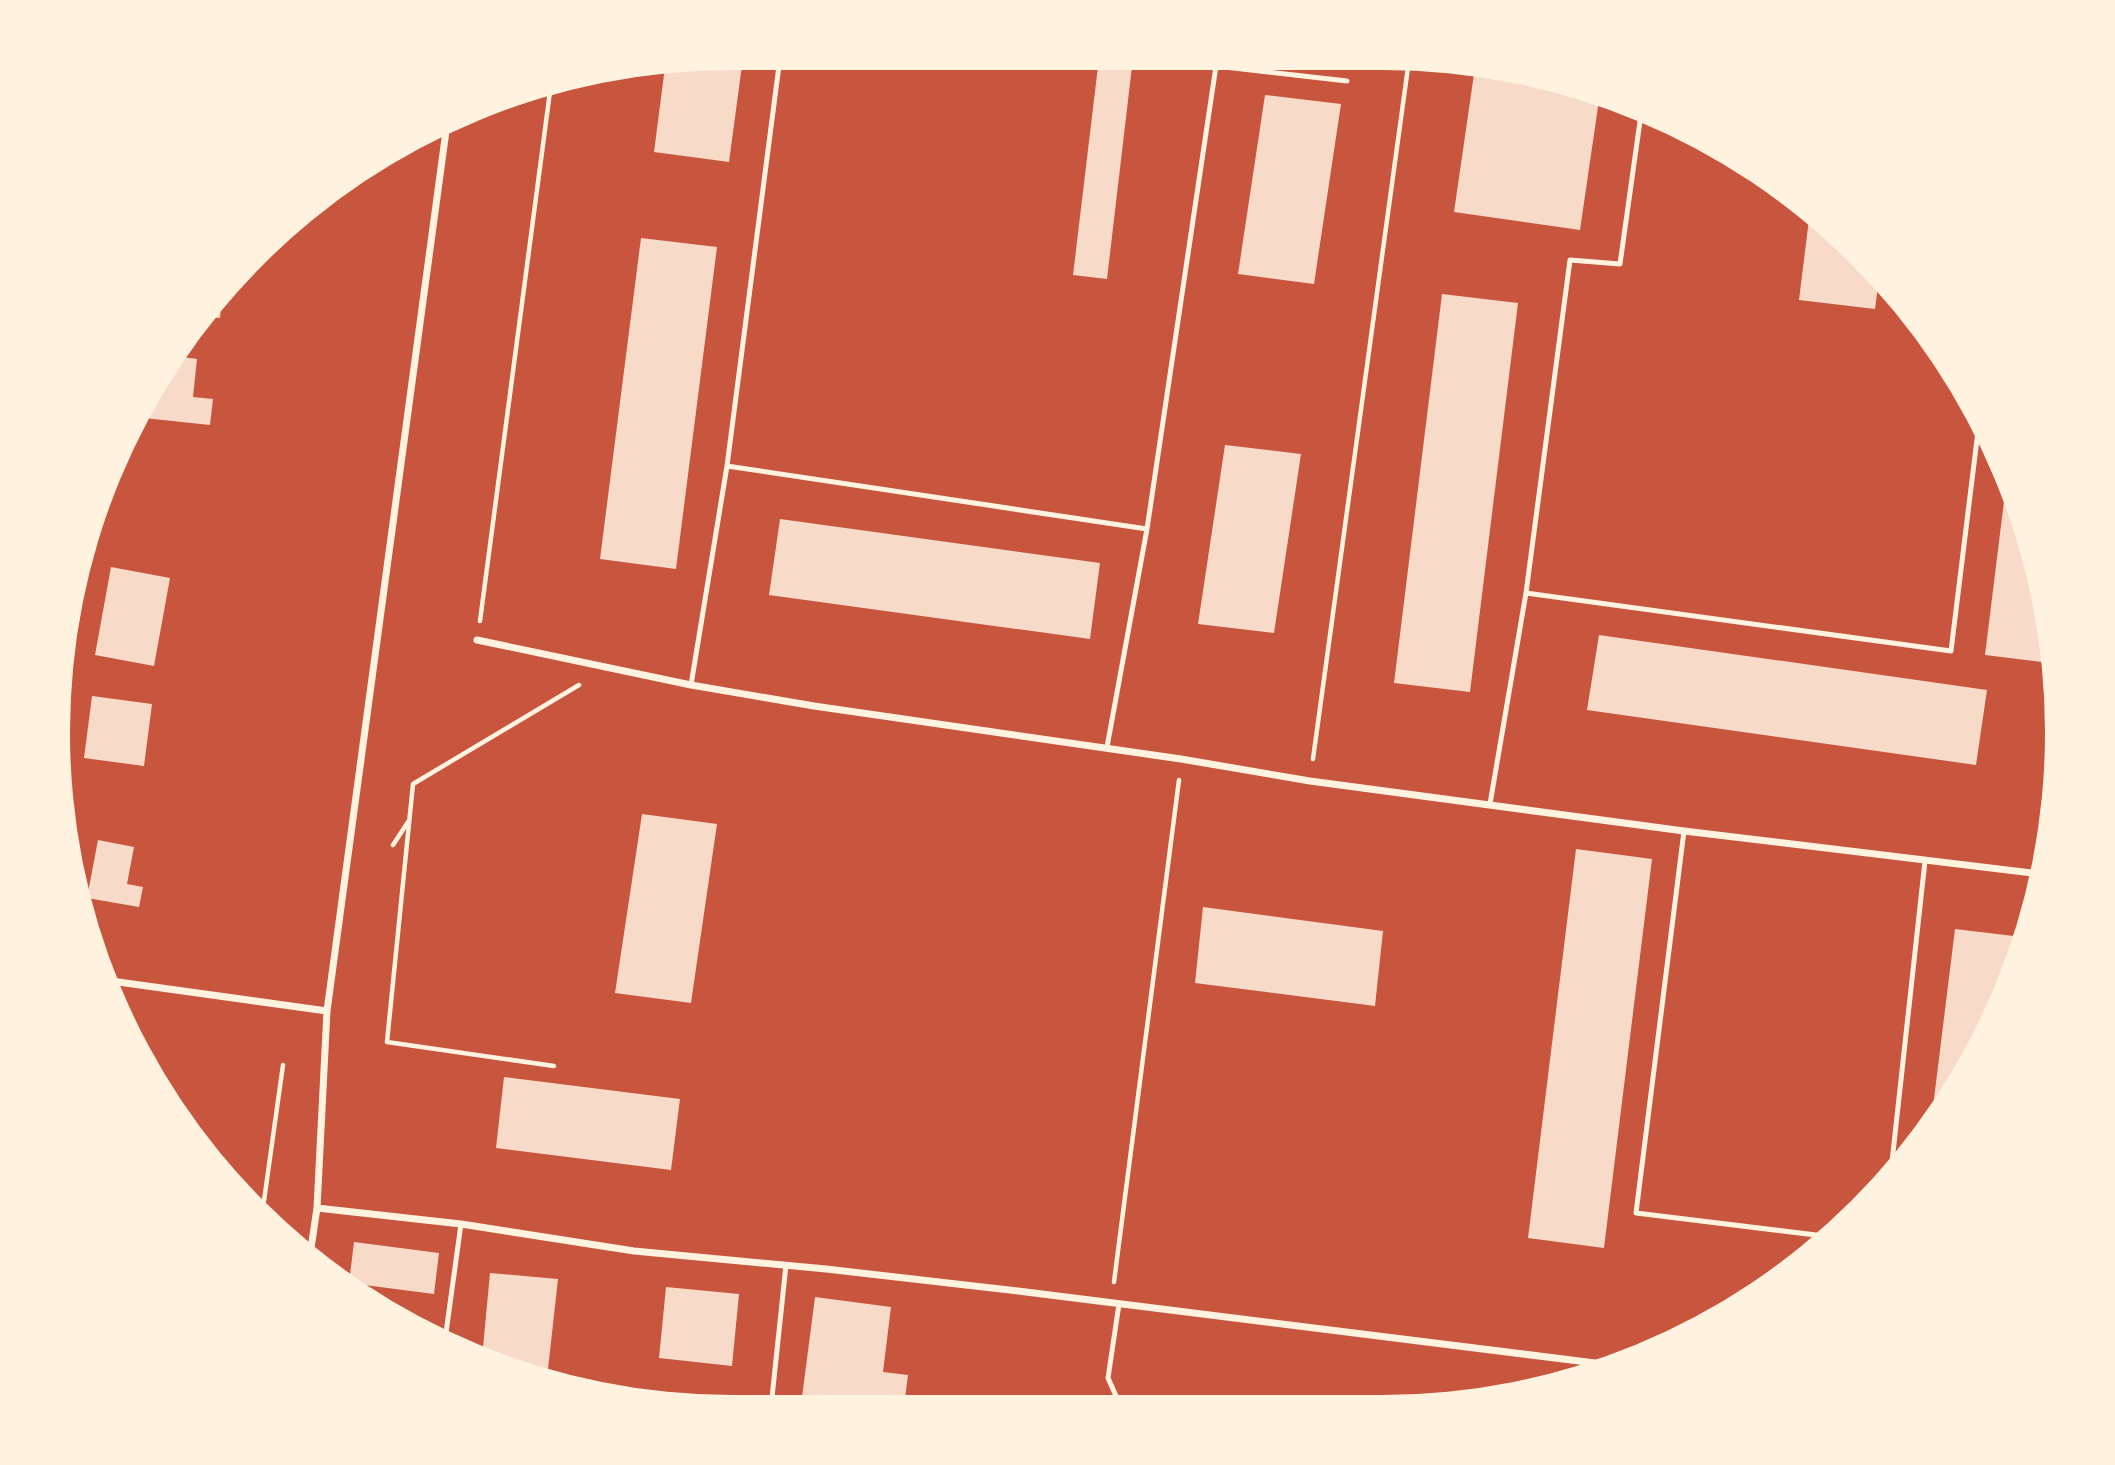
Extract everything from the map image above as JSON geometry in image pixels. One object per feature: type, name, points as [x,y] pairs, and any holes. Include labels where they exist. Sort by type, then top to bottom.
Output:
[{"type":"street","points":[[312,1244],[317,1208],[327,1011],[445,135]]},
{"type":"street","points":[[477,640],[691,685],[814,706],[1181,758],[1310,781],[1684,831],[2029,873]]},
{"type":"street","points":[[119,982],[327,1011]]},
{"type":"street","points":[[317,1208],[461,1224],[634,1251],[786,1265],[1588,1362]]},
{"type":"lane","points":[[691,685],[727,466],[778,70]]},
{"type":"lane","points":[[1107,747],[1147,529],[1215,70]]},
{"type":"lane","points":[[1251,70],[1347,81]]},
{"type":"lane","points":[[1490,804],[1526,593],[1570,260],[1619,264],[1640,122]]},
{"type":"lane","points":[[1526,593],[1951,651],[1977,439]]},
{"type":"lane","points":[[727,466],[1147,529]]},
{"type":"lane","points":[[1684,831],[1636,1213],[1814,1235]]},
{"type":"lane","points":[[1893,1155],[1925,861]]},
{"type":"lane","points":[[446,1330],[461,1224]]},
{"type":"lane","points":[[772,1395],[786,1265]]},
{"type":"lane","points":[[1115,1304],[1108,1378],[1116,1395]]},
{"type":"path","points":[[1310,781],[1408,71]]},
{"type":"path","points":[[477,640],[549,96]]},
{"type":"path","points":[[554,1066],[387,1042],[413,784],[607,668]]},
{"type":"path","points":[[1115,1304],[1181,758]]},
{"type":"path","points":[[393,845],[408,822]]},
{"type":"path","points":[[264,1201],[283,1065]]},
{"type":"building","points":[[741,70],[729,162],[654,152],[664,74]]},
{"type":"building","points":[[1098,70],[1132,70],[1107,279],[1073,275]]},
{"type":"building","points":[[1474,77],[1512,83],[1598,106],[1580,230],[1454,212]]},
{"type":"building","points":[[1265,95],[1341,104],[1314,284],[1238,274]]},
{"type":"building","points":[[1808,225],[1877,292],[1875,309],[1799,300]]},
{"type":"building","points":[[641,238],[717,247],[676,569],[600,559]]},
{"type":"building","points":[[1442,294],[1518,303],[1470,692],[1394,683]]},
{"type":"building","points":[[187,358],[197,359],[193,397],[213,399],[210,425],[149,419]]},
{"type":"building","points":[[1225,445],[1301,454],[1274,633],[1198,624]]},
{"type":"building","points":[[2004,503],[2032,603],[2041,662],[1985,655]]},
{"type":"building","points":[[780,519],[1100,563],[1090,639],[769,595]]},
{"type":"building","points":[[111,567],[170,578],[154,666],[95,655]]},
{"type":"building","points":[[1599,635],[1987,690],[1976,765],[1587,710]]},
{"type":"building","points":[[92,696],[152,704],[144,766],[84,758]]},
{"type":"building","points":[[642,814],[717,824],[691,1003],[615,993]]},
{"type":"building","points":[[98,840],[134,847],[127,884],[143,887],[139,907],[92,899],[89,887]]},
{"type":"building","points":[[1576,849],[1652,859],[1604,1248],[1528,1238]]},
{"type":"building","points":[[1203,907],[1383,931],[1375,1006],[1195,983]]},
{"type":"building","points":[[1955,929],[2013,936],[1977,1026],[1934,1100]]},
{"type":"building","points":[[504,1077],[680,1099],[671,1170],[496,1148]]},
{"type":"building","points":[[354,1242],[439,1253],[434,1294],[368,1285],[350,1273]]},
{"type":"building","points":[[490,1273],[558,1279],[548,1368],[483,1346]]},
{"type":"building","points":[[666,1287],[739,1294],[732,1366],[659,1358]]},
{"type":"building","points":[[815,1297],[891,1307],[883,1372],[908,1375],[906,1395],[802,1395]]}]
